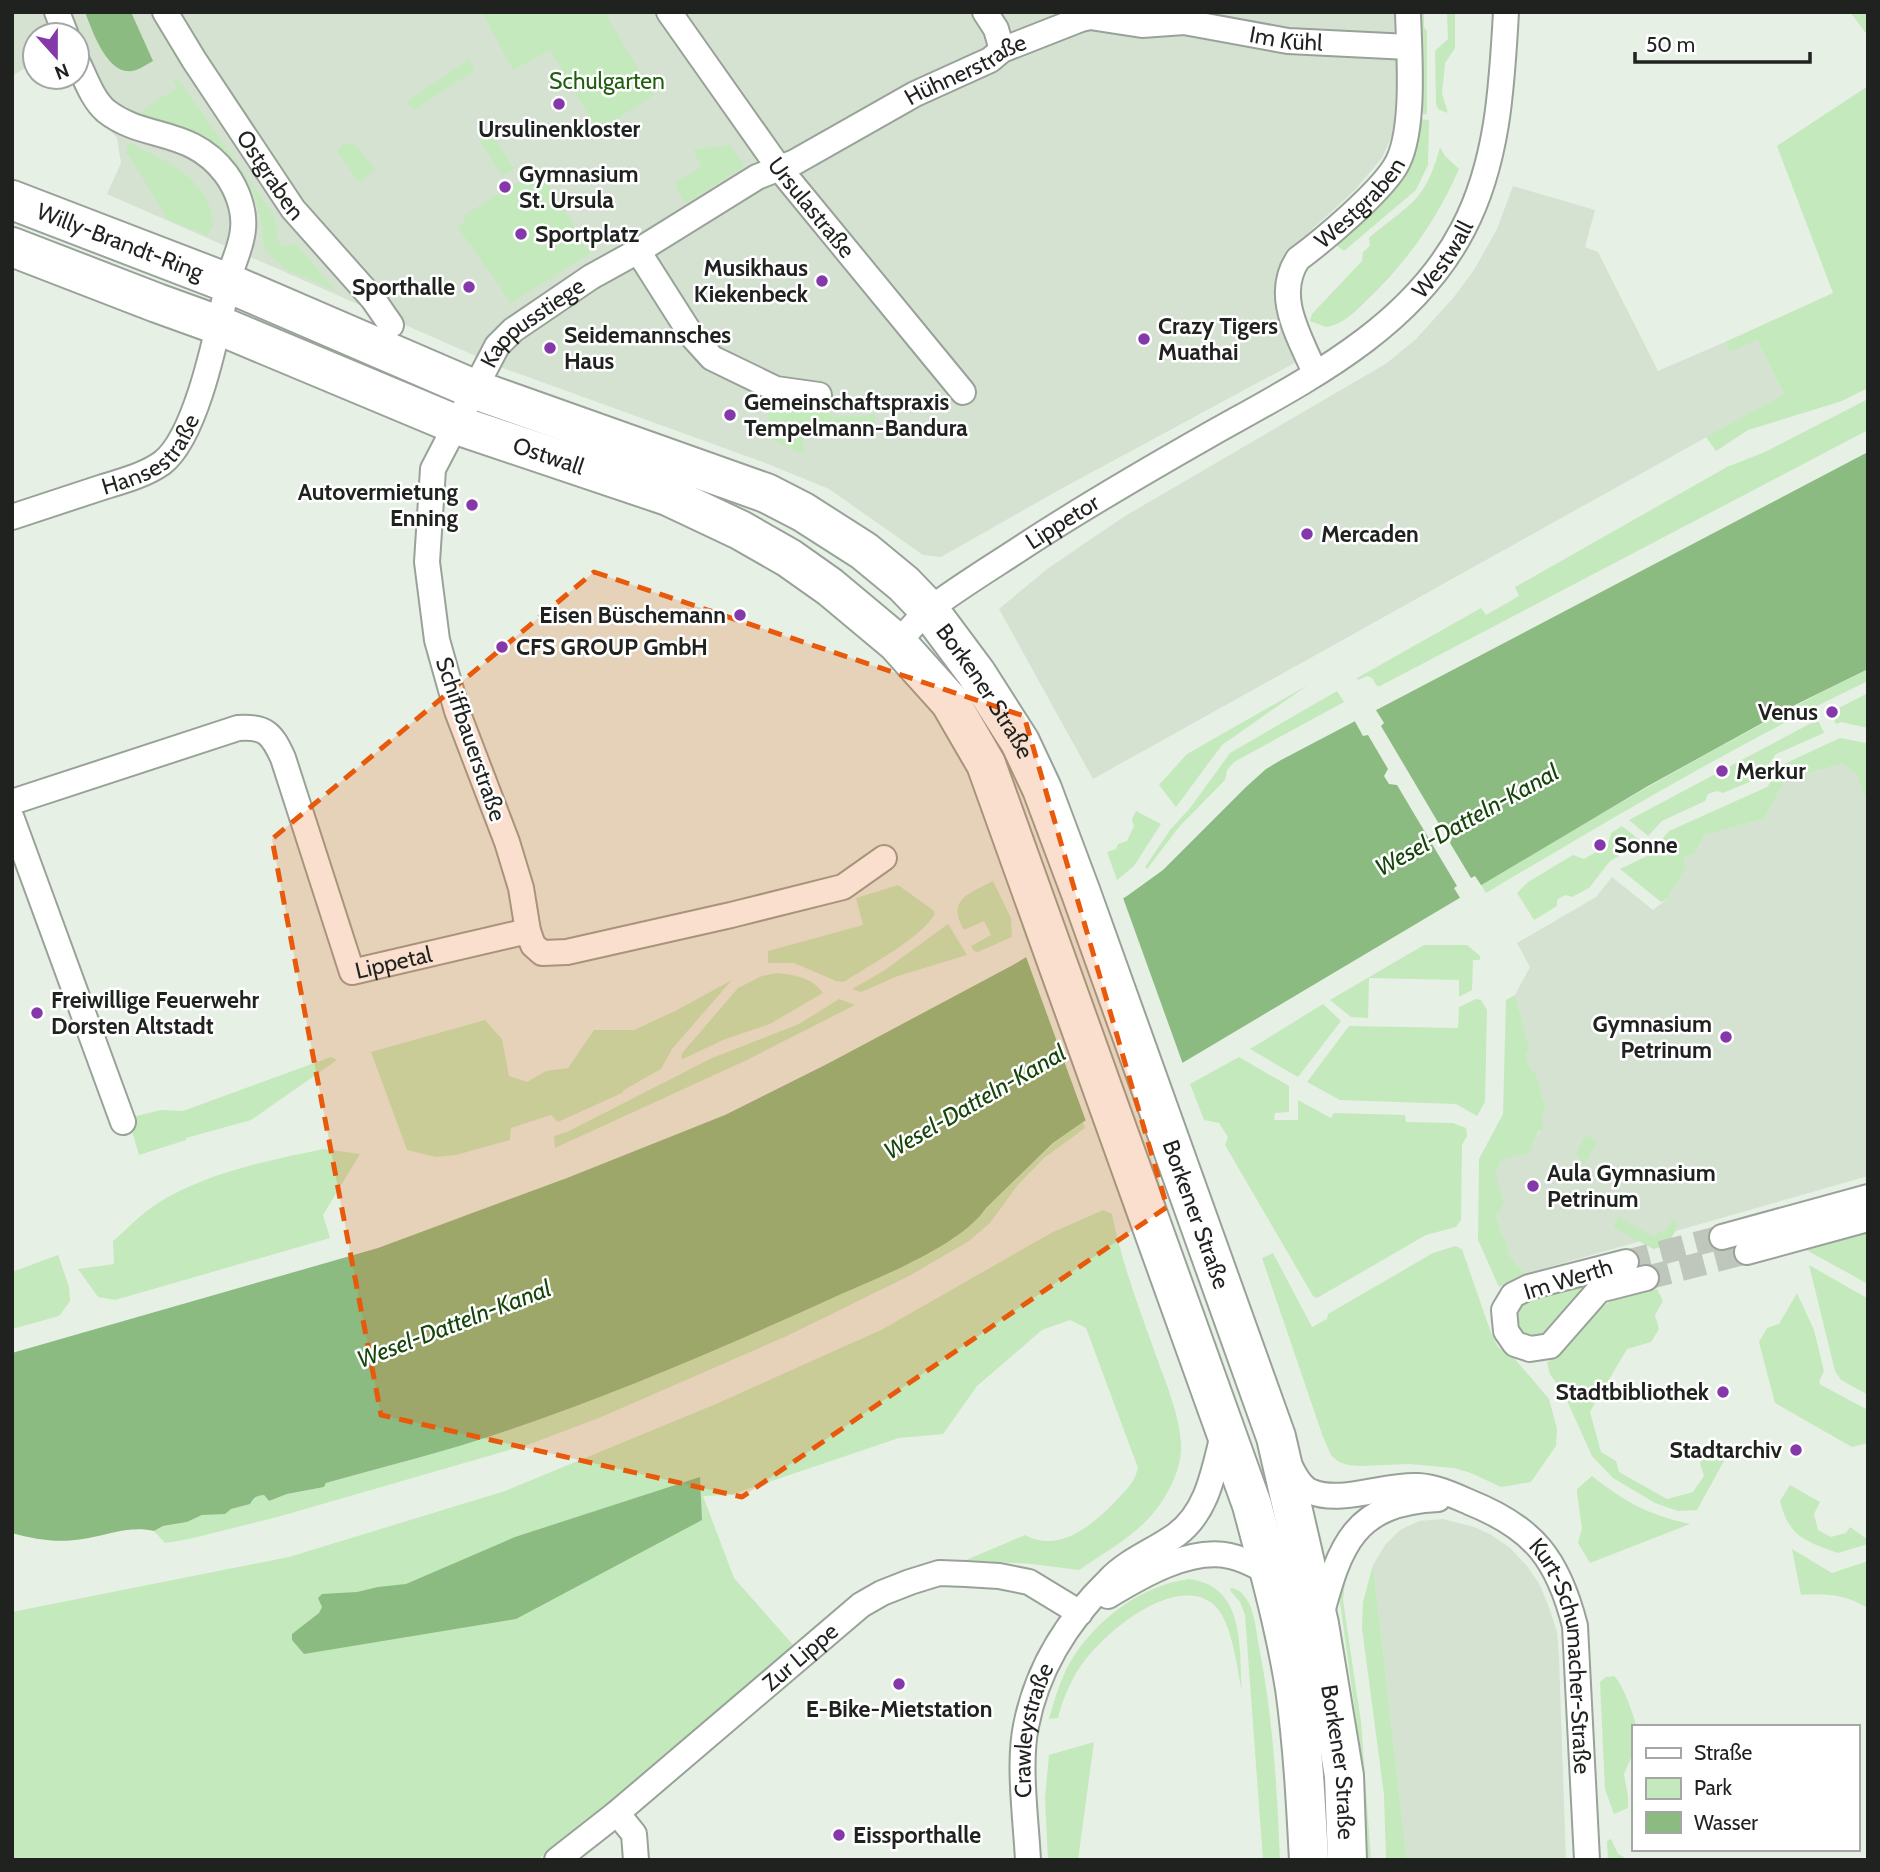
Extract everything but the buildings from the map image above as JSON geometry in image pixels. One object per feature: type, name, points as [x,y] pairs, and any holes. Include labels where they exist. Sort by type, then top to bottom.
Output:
[{"type":"main road","name":"Willy-Brandt-Ring","points":[[12,200],[228,283]]},
{"type":"main road","name":"Willy-Brandt-Ring","points":[[12,247],[218,325]]},
{"type":"main road","name":"Ostwall","points":[[228,283],[476,390],[766,493],[803,512],[864,551],[904,584],[929,610]]},
{"type":"main road","name":"Ostwall","points":[[218,325],[457,425],[667,496],[704,512],[789,558],[830,587],[897,643]]},
{"type":"main road","name":"Borkener Straße","points":[[929,610],[976,673],[1020,742],[1042,789],[1276,1437],[1319,1624],[1344,1776],[1347,1860]]},
{"type":"main road","name":"Borkener Straße","points":[[897,643],[950,702],[986,764],[1252,1505],[1270,1573],[1294,1688],[1307,1806],[1308,1860]]},
{"type":"street","name":"Ostgraben","points":[[165,12],[293,209],[373,299],[391,325]]},
{"type":"street","points":[[985,12],[996,29],[1002,50]]},
{"type":"street","name":"Westgraben","points":[[1315,373],[1287,302],[1289,277],[1298,259],[1356,209],[1395,166],[1401,153],[1408,116],[1408,12]]},
{"type":"street","name":"Westwall","points":[[1241,417],[1375,334],[1409,303],[1445,261],[1475,203],[1493,139],[1502,85],[1506,12]]},
{"type":"street","name":"Ursulastraße","points":[[670,13],[779,169],[963,392]]},
{"type":"street","name":"Hühnerstraße","points":[[779,169],[915,94],[990,60],[1002,50],[1081,19],[1142,25],[1163,23]]},
{"type":"street","name":"Im Kühl","points":[[1163,23],[1184,22],[1288,41],[1409,47]]},
{"type":"street","points":[[91,91],[104,110],[130,125],[189,144],[210,157],[227,175],[240,200],[243,218],[241,239],[218,325]]},
{"type":"street","name":"Kappusstiege","points":[[457,425],[497,346],[513,330],[591,277],[757,177],[779,169]]},
{"type":"street","points":[[638,251],[692,336],[712,358],[776,389],[819,395]]},
{"type":"street","name":"Hansestraße","points":[[12,517],[138,476],[163,463],[181,441],[207,372],[218,325]]},
{"type":"street","name":"Lippetor","points":[[897,643],[929,610],[1087,505],[1241,417]]},
{"type":"street","name":"Schiffbauerstraße","points":[[457,425],[433,469],[427,562],[438,640],[457,710],[507,842],[521,888],[528,931]]},
{"type":"street","name":"Lippetal","points":[[12,802],[238,728],[253,727],[264,730],[276,742],[284,758],[352,972],[528,931]]},
{"type":"street","points":[[12,819],[122,1122]]},
{"type":"street","points":[[528,931],[533,944],[542,953],[567,952],[843,887],[884,858]]},
{"type":"street","points":[[1722,1237],[1868,1196]]},
{"type":"street","points":[[1747,1252],[1868,1219]]},
{"type":"street","name":"Im Werth","points":[[1626,1262],[1529,1287],[1513,1295],[1504,1310],[1506,1332],[1515,1344],[1530,1349],[1550,1346],[1599,1290],[1647,1278]]},
{"type":"street","name":"Crawleystraße","points":[[1028,1860],[1025,1728],[1038,1681],[1057,1642],[1110,1578],[1144,1553],[1177,1535],[1193,1518],[1208,1491],[1224,1427]]},
{"type":"street","name":"Kurt-Schumacher-Straße","points":[[1276,1437],[1294,1475],[1304,1488],[1312,1492],[1333,1496],[1419,1486],[1441,1490],[1506,1520],[1530,1537],[1544,1552],[1566,1593],[1574,1626],[1587,1860]]},
{"type":"street","name":"Kurt-Schumacher-Straße","points":[[1319,1624],[1333,1572],[1345,1543],[1359,1527],[1391,1507],[1424,1500],[1460,1498]]},
{"type":"street","name":"Crawleystraße","points":[[1080,1613],[1154,1571],[1182,1559],[1230,1555],[1270,1573]]},
{"type":"street","name":"Zur Lippe","points":[[557,1860],[617,1813],[861,1605],[882,1593],[939,1573],[999,1576],[1029,1582],[1080,1613]]},
{"type":"street","points":[[617,1813],[634,1834],[636,1860]]},
{"type":"highlighted area","points":[[594,572],[1024,716],[1167,1207],[742,1497],[381,1415],[272,839]]},
{"type":"shaded area","points":[[12,12],[1399,12],[1394,131],[1382,158],[1354,191],[1295,245],[1279,284],[1300,360],[941,557],[923,555],[829,489],[768,464],[503,368],[107,194],[121,163],[117,138],[81,99],[78,91],[91,91],[91,21],[21,21],[21,71],[12,76]]},
{"type":"shaded area","name":"Mercaden","points":[[1513,186],[1595,210],[1585,247],[1598,252],[1658,371],[1725,342],[1730,351],[1757,340],[1784,394],[1093,779],[999,609],[1047,569],[1125,516],[1387,363],[1416,339],[1474,270],[1497,229]]},
{"type":"shaded area","points":[[1843,764],[1856,774],[1868,804],[1868,1176],[1525,1274],[1509,1255],[1496,1215],[1495,1172],[1502,1160],[1528,1153],[1540,1131],[1542,1116],[1546,1110],[1536,1073],[1530,1069],[1526,1054],[1530,1049],[1515,995],[1530,967],[1517,943],[1596,897],[1612,877],[1653,910],[1667,899],[1686,868],[1684,857],[1694,854],[1705,835],[1764,819],[1786,779]]},
{"type":"shaded area","points":[[1443,1519],[1474,1527],[1510,1548],[1540,1585],[1550,1610],[1557,1632],[1559,1657],[1566,1860],[1407,1860],[1373,1565],[1385,1545],[1400,1530],[1419,1521]]},
{"type":"green space","name":"Schulgarten","points":[[482,12],[604,12],[654,95],[598,131],[550,50],[513,70]]},
{"type":"green space","points":[[1420,12],[1424,12],[1424,27],[1427,31],[1427,114],[1419,114]]},
{"type":"green space","points":[[1440,12],[1455,12],[1455,48],[1445,63],[1442,94],[1448,113],[1438,109],[1436,104],[1435,51],[1448,39],[1447,13]]},
{"type":"green space","points":[[1850,12],[1868,12],[1868,36]]},
{"type":"green space","points":[[468,60],[475,70],[414,110],[407,101]]},
{"type":"green space","points":[[178,79],[274,215],[280,247],[296,244],[336,291],[284,268],[264,249],[254,194],[230,157],[192,133],[141,115],[145,108],[177,88],[173,81]]},
{"type":"green space","points":[[1868,86],[1868,388],[1842,401],[1748,430],[1716,451],[1706,437],[1784,394],[1757,340],[1730,352],[1725,342],[1833,293],[1777,146]]},
{"type":"green space","points":[[1419,119],[1429,120],[1428,165],[1416,190],[1344,251],[1332,242]]},
{"type":"green space","points":[[492,134],[514,169],[502,176],[480,141]]},
{"type":"green space","points":[[129,143],[171,165],[196,184],[211,211],[213,227],[207,235],[168,220],[126,151]]},
{"type":"green space","points":[[343,144],[355,145],[376,170],[359,182],[339,155],[338,150]]},
{"type":"green space","points":[[730,145],[745,166],[685,204],[675,182],[702,167],[693,150]]},
{"type":"green space","points":[[1440,147],[1459,169],[1441,206],[1419,240],[1381,287],[1348,317],[1326,327],[1310,321],[1312,314],[1362,261],[1363,252],[1370,246],[1369,238],[1406,209],[1422,191]]},
{"type":"green space","name":"Sportplatz","points":[[542,174],[591,253],[511,303],[457,226],[466,221],[463,216],[515,183],[529,182]]},
{"type":"green space","points":[[1868,399],[1868,430],[1380,686],[1367,676],[1358,680],[1357,678],[1481,608],[1486,615],[1519,596],[1515,587],[1727,467],[1765,452]]},
{"type":"green space","points":[[798,401],[815,403],[833,417],[875,413],[875,431],[803,434],[803,454],[773,439],[769,428],[768,406],[788,406],[789,409]]},
{"type":"green space","points":[[1868,669],[1868,681],[1722,756],[1486,893],[1481,885],[1672,773]]},
{"type":"green space","points":[[1308,685],[1222,745],[1176,807],[1159,785],[1187,754]]},
{"type":"green space","points":[[1337,691],[1344,702],[1234,762],[1227,770],[1225,780],[1179,827],[1147,869],[1145,867],[1230,753]]},
{"type":"green space","points":[[1868,693],[1868,728],[1841,722],[1836,724],[1833,716],[1835,710]]},
{"type":"green space","points":[[1815,721],[1819,722],[1824,733],[1776,754],[1759,778],[1723,793],[1717,791],[1708,794],[1705,801],[1662,821],[1648,836],[1629,820]]},
{"type":"green space","points":[[1840,738],[1866,743],[1868,747],[1868,804],[1856,774],[1843,764],[1786,779],[1764,819],[1705,835],[1694,854],[1684,857],[1686,868],[1667,899],[1661,902],[1620,869],[1649,855],[1669,831],[1767,787],[1784,764]]},
{"type":"green space","points":[[1136,811],[1161,824],[1134,866],[1117,880],[1107,852],[1127,841],[1134,826],[1132,819]]},
{"type":"green space","points":[[1622,826],[1643,843],[1610,861],[1589,888],[1572,897],[1565,895],[1557,900],[1557,906],[1534,920],[1517,893],[1528,882],[1573,855],[1584,859],[1608,845],[1611,833]]},
{"type":"green space","points":[[993,881],[1011,918],[1012,937],[978,952],[971,946],[991,935],[984,921],[964,930],[959,920],[959,904],[969,894]]},
{"type":"green space","points":[[898,885],[935,914],[928,924],[906,942],[844,982],[794,963],[768,963],[768,951],[863,925],[856,898]]},
{"type":"green space","points":[[948,924],[967,955],[898,976],[861,992],[852,989],[885,970]]},
{"type":"green space","points":[[1424,945],[1467,945],[1480,956],[1480,960],[1473,960],[1472,990],[1459,997],[1459,980],[1369,978],[1368,1018],[1351,1017],[1330,1000]]},
{"type":"green space","points":[[777,973],[809,981],[823,993],[770,1024],[723,1040],[683,1059],[681,1057],[738,988],[762,976]]},
{"type":"green space","points":[[732,980],[672,1049],[661,1069],[622,1093],[558,1122],[551,1115],[511,1128],[510,1140],[456,1155],[436,1157],[407,1150],[371,1052],[485,1020],[502,1039],[509,1076],[527,1082],[546,1071],[568,1068],[594,1030],[634,1030]]},
{"type":"green space","points":[[1515,995],[1530,1049],[1526,1054],[1530,1069],[1536,1073],[1546,1110],[1542,1116],[1544,1130],[1539,1131],[1529,1153],[1502,1160],[1495,1172],[1504,1203],[1496,1215],[1502,1236],[1505,1237],[1509,1255],[1525,1274],[1499,1287],[1478,1240],[1479,1159],[1503,1114],[1506,1000]]},
{"type":"green space","points":[[839,999],[855,1005],[747,1060],[555,1148],[554,1136],[567,1132],[712,1058],[799,1024]]},
{"type":"green space","points":[[1476,999],[1481,1000],[1487,1010],[1485,1102],[1477,1116],[1456,1104],[1340,1100],[1307,1082],[1349,1026],[1458,1028],[1459,1007]]},
{"type":"green space","points":[[1323,1004],[1341,1021],[1298,1077],[1250,1049]]},
{"type":"green space","points":[[331,1057],[337,1060],[251,1120],[186,1138],[139,1155],[128,1118],[161,1110],[183,1111]]},
{"type":"green space","points":[[1239,1057],[1289,1086],[1289,1112],[1275,1113],[1274,1120],[1298,1120],[1298,1100],[1331,1118],[1334,1113],[1405,1115],[1406,1122],[1453,1123],[1466,1128],[1467,1136],[1462,1145],[1461,1220],[1456,1227],[1426,1235],[1317,1298],[1313,1296],[1225,1145],[1228,1137],[1219,1123],[1204,1120],[1190,1084]]},
{"type":"green space","points":[[1083,1122],[1085,1128],[1044,1158],[1017,1186],[990,1223],[969,1241],[909,1276],[789,1335],[599,1418],[530,1444],[281,1516],[189,1539],[165,1543],[154,1531],[202,1515],[250,1504],[259,1495],[264,1495],[269,1501],[486,1438],[634,1384],[756,1332],[918,1260],[939,1248],[974,1222],[1054,1143]]},
{"type":"green space","points":[[1586,1135],[1598,1142],[1584,1165],[1576,1153]]},
{"type":"green space","points":[[324,1149],[360,1154],[323,1215],[330,1238],[115,1300],[98,1297],[78,1269],[114,1264],[113,1241],[149,1209],[174,1194],[236,1170]]},
{"type":"green space","points":[[1103,1210],[1112,1214],[1132,1289],[1178,1422],[1181,1453],[1173,1482],[1151,1516],[1126,1538],[1079,1570],[966,1560],[1025,1535],[1049,1541],[1073,1535],[1113,1504],[1134,1479],[1138,1468],[1086,1328],[1070,1320],[1042,1330],[977,1386],[943,1434],[899,1438],[730,1495],[703,1496],[734,1578],[795,1647],[655,1766],[537,1860],[12,1860],[12,1612],[289,1557],[505,1491],[716,1404],[881,1330],[1051,1233]]},
{"type":"green space","points":[[1618,1217],[1655,1237],[1659,1231],[1664,1233],[1672,1220],[1676,1221],[1677,1228],[1667,1246],[1653,1249],[1613,1227]]},
{"type":"green space","points":[[1868,1229],[1868,1284],[1801,1247]]},
{"type":"green space","points":[[1455,1246],[1462,1249],[1498,1347],[1515,1359],[1549,1399],[1557,1429],[1556,1446],[1531,1482],[1501,1487],[1454,1468],[1409,1464],[1360,1466],[1339,1462],[1331,1455],[1323,1437],[1262,1258],[1273,1253],[1312,1327],[1327,1319],[1328,1314],[1433,1253]]},
{"type":"green space","points":[[58,1255],[69,1287],[70,1301],[59,1316],[12,1329],[12,1272]]},
{"type":"green space","points":[[1809,1265],[1867,1298],[1868,1395],[1841,1380],[1835,1371]]},
{"type":"green space","points":[[1634,1266],[1640,1269],[1549,1334],[1530,1340],[1514,1330],[1518,1302]]},
{"type":"green space","points":[[1657,1289],[1663,1301],[1655,1315],[1659,1329],[1651,1342],[1627,1349],[1590,1412],[1601,1452],[1616,1461],[1619,1472],[1667,1499],[1693,1492],[1704,1476],[1700,1463],[1707,1451],[1724,1447],[1730,1450],[1697,1510],[1678,1511],[1655,1503],[1613,1478],[1592,1456],[1564,1394],[1550,1374],[1547,1362],[1557,1357],[1605,1305],[1623,1297]]},
{"type":"green space","points":[[1797,1293],[1814,1330],[1824,1371],[1819,1382],[1868,1410],[1868,1443],[1852,1447],[1775,1403],[1759,1342],[1767,1328],[1779,1324]]},
{"type":"green space","points":[[1592,1476],[1638,1506],[1690,1524],[1590,1563],[1578,1543],[1582,1528],[1577,1489]]},
{"type":"green space","points":[[1790,1485],[1820,1502],[1814,1514],[1818,1530],[1831,1537],[1846,1533],[1850,1527],[1868,1540],[1868,1544],[1838,1553],[1800,1536],[1788,1523],[1780,1501]]},
{"type":"green space","points":[[1792,1549],[1832,1573],[1868,1561],[1868,1608],[1836,1596],[1801,1595]]},
{"type":"green space","points":[[1373,1565],[1407,1860],[1386,1860],[1384,1795],[1362,1628],[1363,1602]]},
{"type":"green space","points":[[1346,1571],[1343,1600],[1361,1722],[1371,1860],[1367,1860],[1362,1763],[1340,1602]]},
{"type":"green space","points":[[1189,1579],[1208,1584],[1221,1594],[1230,1606],[1239,1639],[1242,1692],[1233,1644],[1219,1610],[1212,1603],[1196,1596],[1179,1596],[1142,1610],[1095,1648],[1076,1673],[1058,1718],[1049,1719],[1068,1666],[1094,1630],[1138,1596],[1154,1588]]},
{"type":"green space","points":[[1231,1588],[1240,1592],[1248,1601],[1256,1627],[1271,1726],[1280,1860],[1263,1860],[1245,1615]]},
{"type":"green space","points":[[1614,1676],[1618,1680],[1636,1725],[1632,1725],[1632,1755],[1624,1774],[1628,1808],[1614,1814],[1605,1789],[1600,1682],[1606,1677]]},
{"type":"green space","points":[[1094,1742],[1078,1860],[1048,1860],[1045,1798],[1049,1755]]},
{"type":"green space","points":[[1611,1839],[1618,1854],[1629,1860],[1608,1860],[1607,1841]]},
{"type":"water","points":[[85,12],[131,12],[153,61],[132,71],[115,66],[102,50]]},
{"type":"water","name":"Wesel-Datteln-Kanal","points":[[1868,452],[1868,669],[1793,706],[1648,786],[1083,1122],[1053,1143],[974,1222],[939,1247],[874,1280],[674,1367],[592,1400],[464,1445],[269,1501],[264,1495],[259,1496],[250,1504],[231,1509],[225,1514],[202,1515],[154,1531],[128,1530],[65,1541],[12,1533],[12,1353],[378,1248],[567,1178],[725,1115],[1013,965],[1127,896],[1163,870],[1246,787],[1281,760]]},
{"type":"water","points":[[700,1477],[702,1520],[516,1619],[304,1654],[292,1640],[292,1634],[319,1613],[322,1607],[318,1598],[322,1594],[357,1592],[406,1584],[515,1537]]},
{"type":"pier","points":[[1374,707],[1384,723],[1381,726],[1442,829],[1449,829],[1453,836],[1450,843],[1471,878],[1475,876],[1483,888],[1462,901],[1454,888],[1457,886],[1397,785],[1389,784],[1384,776],[1388,769],[1368,735],[1363,736],[1353,718]]},
{"type":"pier","points":[[1122,895],[1184,1067],[1087,1124],[1025,954]]},
{"type":"tunnel","points":[[1626,1262],[1722,1237]]},
{"type":"tunnel","points":[[1646,1278],[1747,1252]]},
{"type":"place","name":"Ursulinenkloster","points":[[559,104]]},
{"type":"place","name":"Gymnasium St. Ursula","points":[[505,187]]},
{"type":"place","name":"Sportplatz","points":[[521,234]]},
{"type":"place","name":"Musikhaus Kiekenbeck","points":[[822,281]]},
{"type":"place","name":"Sporthalle","points":[[469,287]]},
{"type":"place","name":"Crazy Tigers Muathai","points":[[1144,339]]},
{"type":"place","name":"Seidemannsches Haus","points":[[550,348]]},
{"type":"place","name":"Gemeinschaftspraxis Tempelmann-Bandura","points":[[730,415]]},
{"type":"place","name":"Autovermietung Enning","points":[[472,505]]},
{"type":"place","name":"Mercaden","points":[[1307,534]]},
{"type":"place","name":"Eisen Büschemann","points":[[740,615]]},
{"type":"place","name":"CFS GROUP GmbH","points":[[502,647]]},
{"type":"place","name":"Venus","points":[[1832,712]]},
{"type":"place","name":"Merkur","points":[[1722,771]]},
{"type":"place","name":"Sonne","points":[[1600,845]]},
{"type":"place","name":"Freiwillige Feuerwehr Dorsten Altstadt","points":[[37,1013]]},
{"type":"place","name":"Gymnasium Petrinum","points":[[1726,1037]]},
{"type":"place","name":"Aula Gymnasium Petrinum","points":[[1533,1186]]},
{"type":"place","name":"Stadtbibliothek","points":[[1723,1392]]},
{"type":"place","name":"Stadtarchiv","points":[[1796,1450]]},
{"type":"place","name":"E-Bike-Mietstation","points":[[899,1684]]},
{"type":"place","name":"Eissporthalle","points":[[839,1835]]}]
